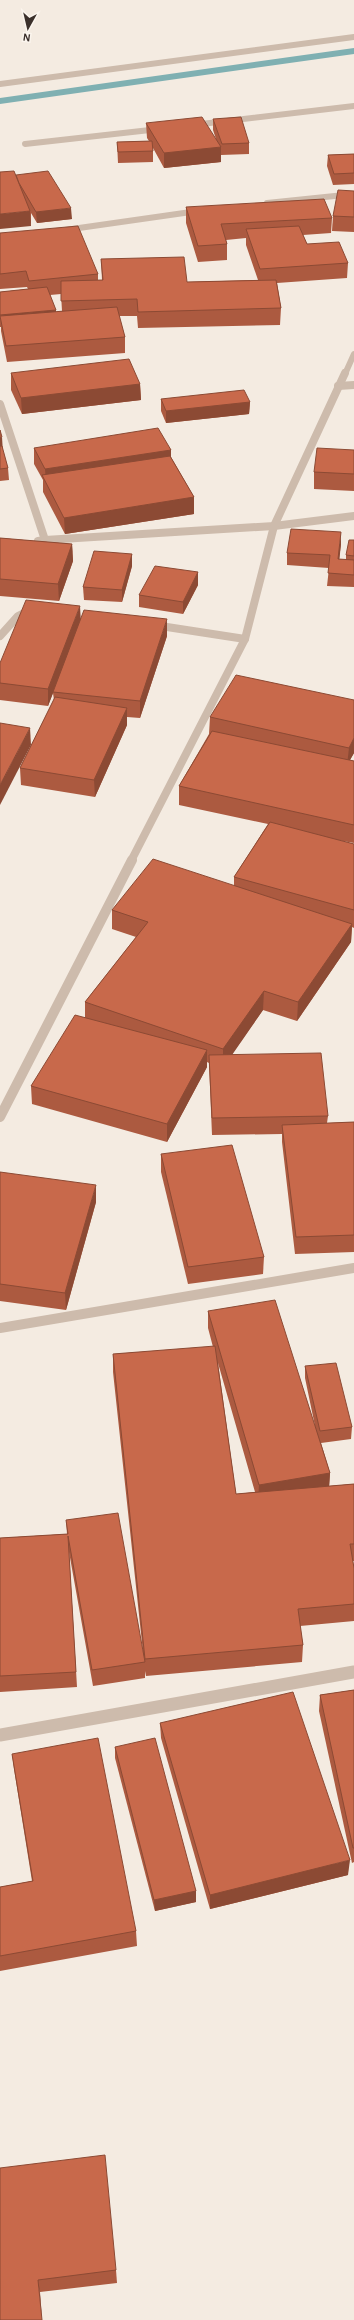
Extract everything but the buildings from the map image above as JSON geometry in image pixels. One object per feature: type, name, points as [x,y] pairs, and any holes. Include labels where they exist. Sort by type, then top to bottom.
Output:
[{"type":"street","points":[[0,84],[354,37]]},
{"type":"street","points":[[190,125],[354,106]]},
{"type":"street","points":[[25,144],[166,128]]},
{"type":"street","points":[[261,204],[354,194]]},
{"type":"street","points":[[61,231],[207,209]]},
{"type":"street","points":[[0,1117],[245,640],[274,526],[354,354]]},
{"type":"street","points":[[338,386],[354,385]]},
{"type":"street","points":[[0,404],[45,540]]},
{"type":"street","points":[[30,542],[274,526],[354,516]]},
{"type":"street","points":[[0,636],[13,619],[27,610],[42,608]]},
{"type":"street","points":[[143,623],[245,640]]},
{"type":"street","points":[[0,1328],[354,1268]]},
{"type":"street","points":[[0,1735],[354,1672]]},
{"type":"waterway","points":[[0,101],[354,51]]}]
